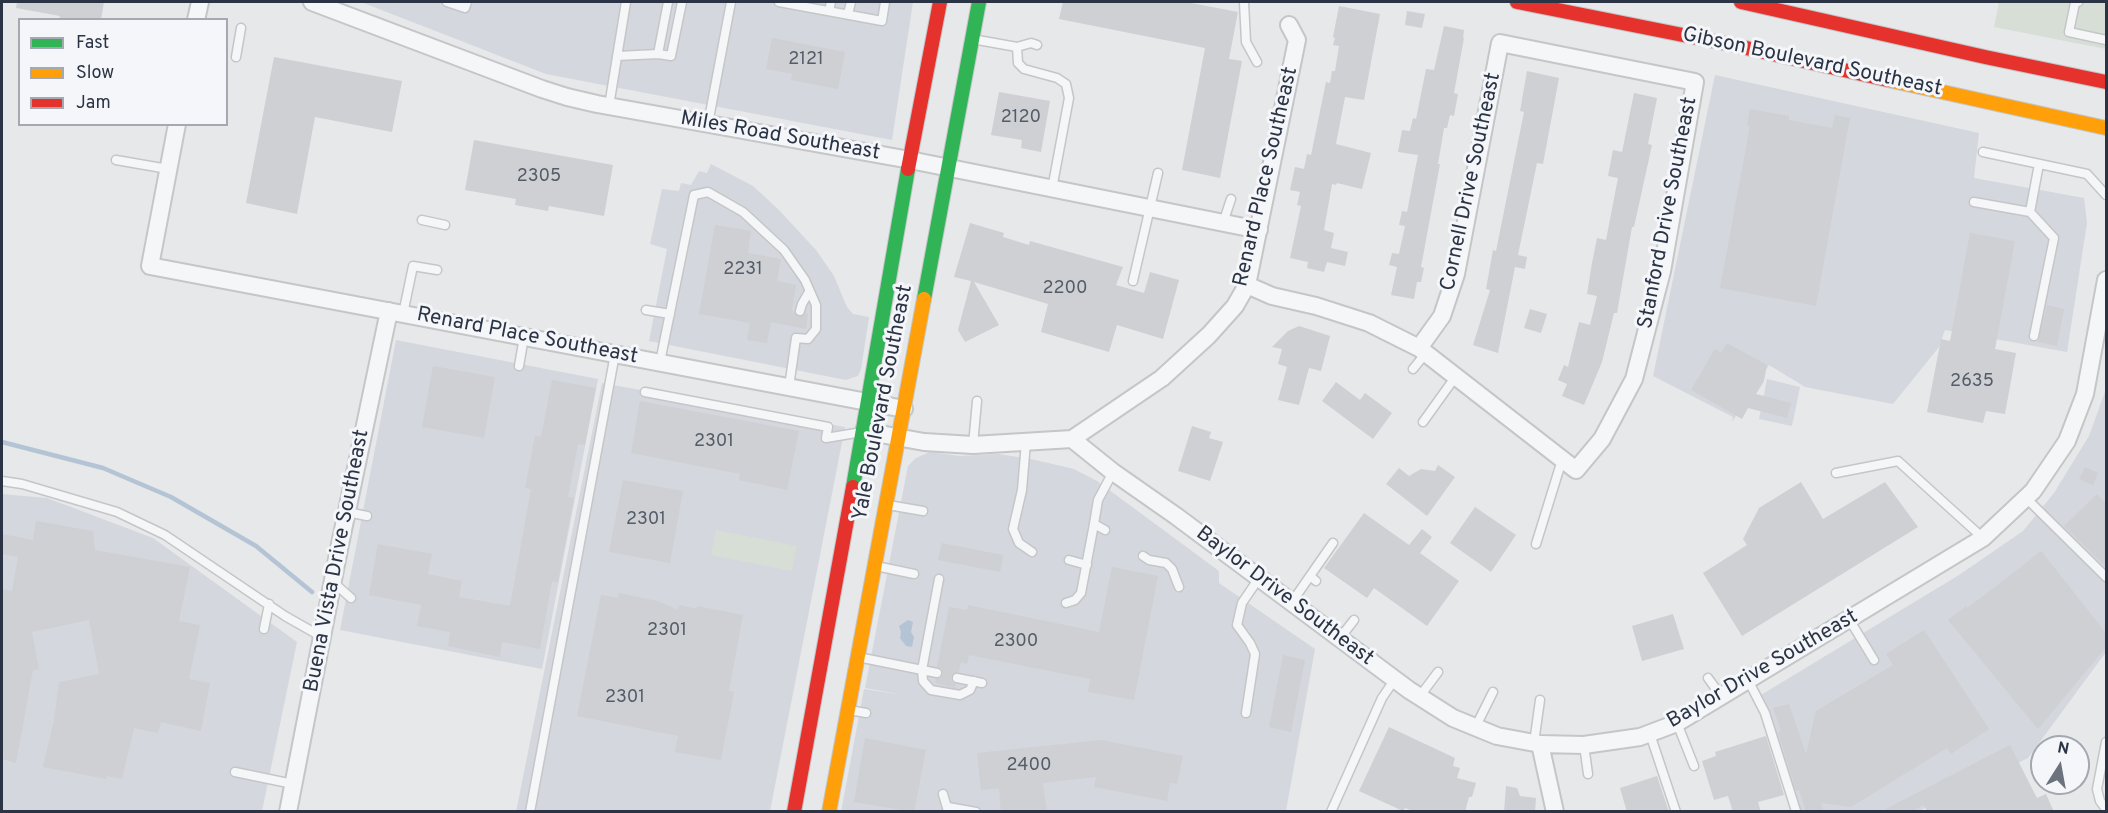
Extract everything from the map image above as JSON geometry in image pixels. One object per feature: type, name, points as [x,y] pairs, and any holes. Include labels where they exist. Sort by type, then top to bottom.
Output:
[{"type":"main road","name":"Yale Boulevard Southeast","points":[[794,812],[864,432],[939,2]]},
{"type":"main road","name":"Yale Boulevard Southeast","points":[[829,812],[979,2]]},
{"type":"main road","name":"Gibson Boulevard Southeast","points":[[1517,2],[1733,45],[2106,128]]},
{"type":"main road","name":"Gibson Boulevard Southeast","points":[[1741,2],[1985,57],[2106,81]]},
{"type":"street","points":[[196,18],[200,2]]},
{"type":"street","name":"Miles Road Southeast","points":[[312,2],[542,89],[609,106],[910,160],[1259,230]]},
{"type":"street","name":"Renard Place Southeast","points":[[1072,439],[1162,378],[1209,335],[1235,306],[1247,285],[1297,40],[1289,25]]},
{"type":"street","name":"Gibson Boulevard Southeast","points":[[1500,43],[1695,82]]},
{"type":"street","name":"Cornell Drive Southeast","points":[[1423,351],[1442,316],[1456,274],[1500,43]]},
{"type":"street","name":"Stanford Drive Southeast","points":[[1569,464],[1602,440],[1634,379],[1662,271],[1695,82]]},
{"type":"street","points":[[168,169],[177,126]]},
{"type":"street","name":"Renard Place Southeast","points":[[168,169],[150,266],[904,409]]},
{"type":"street","name":"Baylor Drive Southeast","points":[[1072,439],[1395,679],[1453,718],[1497,736],[1537,744],[1584,745],[1640,737],[1677,723],[1983,538],[2026,498],[2067,441],[2085,394],[2106,280]]},
{"type":"street","points":[[1247,285],[1272,296],[1316,306],[1369,323],[1423,351],[1569,464]]},
{"type":"street","name":"Buena Vista Drive Southeast","points":[[288,812],[347,512],[396,313]]},
{"type":"street","points":[[864,432],[898,439],[973,445],[1072,439]]},
{"type":"street","points":[[1537,744],[1555,812]]},
{"type":"lane","points":[[447,2],[466,5]]},
{"type":"lane","points":[[609,106],[627,2]]},
{"type":"lane","points":[[658,54],[668,2]]},
{"type":"lane","points":[[617,56],[658,54],[671,56],[682,2]]},
{"type":"lane","points":[[708,124],[731,2]]},
{"type":"lane","points":[[785,2],[830,6],[848,14],[882,21],[885,2]]},
{"type":"lane","points":[[848,14],[851,2]]},
{"type":"lane","points":[[1244,2],[1245,42],[1257,62]]},
{"type":"lane","points":[[2078,2],[2069,32],[2106,40]]},
{"type":"lane","points":[[236,57],[241,28]]},
{"type":"lane","points":[[972,39],[1017,47],[1031,43],[1037,45]]},
{"type":"lane","points":[[1017,47],[1018,63],[1024,69],[1058,78],[1066,84],[1069,98],[1052,189]]},
{"type":"lane","points":[[1983,152],[2087,174],[2106,195]]},
{"type":"lane","points":[[116,160],[168,169]]},
{"type":"lane","points":[[2030,212],[2039,164]]},
{"type":"lane","points":[[1133,282],[1158,173]]},
{"type":"lane","points":[[660,362],[694,195],[708,192],[743,212],[784,250],[805,280],[816,305],[816,329],[808,339],[796,338]]},
{"type":"lane","points":[[1223,223],[1231,199]]},
{"type":"lane","points":[[1974,202],[2030,212],[2054,238],[2034,336]]},
{"type":"lane","points":[[422,220],[446,225]]},
{"type":"lane","points":[[396,313],[413,266],[437,270]]},
{"type":"lane","points":[[800,311],[809,292]]},
{"type":"lane","points":[[645,310],[670,314]]},
{"type":"lane","points":[[789,387],[798,327]]},
{"type":"lane","points":[[519,366],[524,337]]},
{"type":"lane","points":[[1413,369],[1423,351]]},
{"type":"lane","points":[[530,812],[615,354]]},
{"type":"lane","points":[[1423,422],[1456,376]]},
{"type":"lane","points":[[645,392],[828,426],[826,438],[864,432]]},
{"type":"lane","points":[[973,445],[977,401]]},
{"type":"lane","points":[[1026,442],[1022,490],[1013,529],[1018,543],[1032,552]]},
{"type":"lane","points":[[1836,473],[1898,461],[1983,538]]},
{"type":"lane","points":[[1536,544],[1569,464]]},
{"type":"lane","points":[[1066,603],[1075,600],[1081,593],[1098,500],[1113,471]]},
{"type":"lane","points":[[2,481],[22,484],[117,512],[165,535],[285,616],[322,637]]},
{"type":"lane","points":[[2026,498],[2106,577]]},
{"type":"lane","points":[[886,505],[923,511]]},
{"type":"lane","points":[[347,512],[367,516]]},
{"type":"lane","points":[[1094,524],[1105,530]]},
{"type":"lane","points":[[1292,602],[1313,579],[1334,543]]},
{"type":"lane","points":[[1143,556],[1149,560],[1166,563],[1172,569],[1179,586]]},
{"type":"lane","points":[[1069,560],[1087,565]]},
{"type":"lane","points":[[875,566],[914,574]]},
{"type":"lane","points":[[1246,713],[1255,654],[1237,625],[1242,603],[1259,578]]},
{"type":"lane","points":[[939,579],[922,670],[923,681],[931,690],[960,695],[970,690],[978,682],[957,678]]},
{"type":"lane","points":[[333,582],[351,598]]},
{"type":"lane","points":[[264,629],[269,604]]},
{"type":"lane","points":[[1849,619],[1874,660]]},
{"type":"lane","points":[[1340,638],[1354,620]]},
{"type":"lane","points":[[858,657],[937,673]]},
{"type":"lane","points":[[1420,696],[1438,672]]},
{"type":"lane","points":[[1708,678],[1721,696]]},
{"type":"lane","points":[[1331,812],[1382,698],[1395,679]]},
{"type":"lane","points":[[1748,680],[1766,713],[1796,811]]},
{"type":"lane","points":[[1475,728],[1494,692]]},
{"type":"lane","points":[[1537,744],[1540,700]]},
{"type":"lane","points":[[848,709],[866,713]]},
{"type":"lane","points":[[1677,723],[1694,766]]},
{"type":"lane","points":[[1650,734],[1676,812]]},
{"type":"lane","points":[[2106,742],[2097,789],[2100,801],[2106,809]]},
{"type":"lane","points":[[1584,745],[1588,774]]},
{"type":"lane","points":[[235,772],[293,784]]},
{"type":"lane","points":[[943,794],[948,809],[976,812]]},
{"type":"shaded area","points":[[361,2],[913,2],[892,140],[546,74]]},
{"type":"shaded area","points":[[1999,2],[2106,2],[2106,49],[1994,27]]},
{"type":"shaded area","points":[[1715,75],[1979,133],[1974,178],[2084,198],[2087,223],[2067,352],[1945,330],[1939,347],[1893,404],[1805,387],[1769,365],[1732,422],[1733,417],[1653,376]]},
{"type":"shaded area","points":[[711,164],[753,186],[779,210],[816,250],[834,276],[847,307],[853,314],[869,317],[858,376],[846,380],[649,341],[667,249],[650,244],[662,189],[679,191],[681,183],[691,185],[699,171],[707,173]]},
{"type":"shaded area","points":[[396,340],[598,379],[542,669],[340,630]]},
{"type":"shaded area","points":[[1767,379],[1800,387],[1792,426],[1759,419]]},
{"type":"shaded area","points":[[602,383],[845,427],[770,811],[516,812]]},
{"type":"shaded area","points":[[2106,389],[2106,652],[2045,735],[2030,735],[2028,758],[1919,811],[1801,811],[1761,695],[1959,575],[2023,531],[2054,493],[2089,436]]},
{"type":"shaded area","points":[[930,452],[960,456],[998,454],[1074,469],[1097,481],[1219,571],[1219,583],[1315,649],[1286,811],[841,812],[864,689],[903,695],[865,688],[908,466],[916,458]]},
{"type":"shaded area","points":[[2,494],[47,498],[153,538],[297,642],[262,811],[2,811]]},
{"type":"shaded area","points":[[716,530],[797,546],[792,571],[711,555]]},
{"type":"water","points":[[908,620],[913,622],[912,647],[906,646],[900,638],[899,626]]},
{"type":"building","points":[[17,2],[104,2],[101,18],[60,18],[60,16],[16,8]]},
{"type":"building","points":[[1063,2],[1186,2],[1238,12],[1229,59],[1242,61],[1220,178],[1182,170],[1205,48],[1059,19]]},
{"type":"building","points":[[1339,6],[1380,14],[1364,100],[1345,97],[1336,144],[1371,153],[1362,189],[1337,183],[1332,184],[1324,230],[1334,233],[1331,248],[1348,252],[1345,266],[1327,262],[1324,272],[1307,268],[1308,262],[1290,258],[1301,206],[1297,205],[1300,192],[1290,190],[1295,167],[1304,169],[1307,154],[1311,155],[1326,82],[1330,83],[1332,71],[1335,71],[1339,46],[1333,45],[1335,38],[1333,37]]},
{"type":"building","points":[[1407,11],[1425,14],[1422,28],[1405,25]]},
{"type":"building","points":[[1444,26],[1464,30],[1454,93],[1458,94],[1454,116],[1450,115],[1447,128],[1444,128],[1438,164],[1440,164],[1421,267],[1424,268],[1421,282],[1417,282],[1414,299],[1391,295],[1397,267],[1389,265],[1392,253],[1399,254],[1405,226],[1399,225],[1402,211],[1407,212],[1418,155],[1398,152],[1402,130],[1410,131],[1413,118],[1416,119],[1426,69],[1434,70]]},
{"type":"building","points":[[772,38],[845,52],[838,89],[791,80],[792,74],[766,69]]},
{"type":"building","points":[[274,57],[402,81],[392,132],[315,117],[297,214],[246,203]]},
{"type":"building","points":[[1527,71],[1559,78],[1543,164],[1537,163],[1518,255],[1527,257],[1525,269],[1515,267],[1498,353],[1473,345],[1490,290],[1486,289],[1493,250],[1496,251],[1524,112],[1520,111]]},
{"type":"building","points":[[999,92],[1050,101],[1041,152],[1021,148],[1022,140],[991,135]]},
{"type":"building","points":[[1634,93],[1657,98],[1648,144],[1652,145],[1634,227],[1632,227],[1617,313],[1614,313],[1602,362],[1584,405],[1562,396],[1567,384],[1558,380],[1564,365],[1568,367],[1579,322],[1590,325],[1597,296],[1587,294],[1592,263],[1597,238],[1606,240],[1618,178],[1608,176],[1613,150],[1622,152]]},
{"type":"building","points":[[1750,109],[1789,116],[1789,120],[1832,128],[1835,115],[1850,118],[1816,306],[1720,288],[1750,126],[1747,125]]},
{"type":"building","points":[[474,140],[613,165],[604,216],[549,206],[548,211],[515,205],[516,199],[465,190]]},
{"type":"building","points":[[970,223],[1004,233],[1003,237],[1029,245],[1030,241],[1123,267],[1116,285],[1144,293],[1150,272],[1179,280],[1163,339],[1117,325],[1109,352],[1041,332],[1048,304],[974,282],[999,325],[965,342],[958,330],[971,281],[954,277]]},
{"type":"building","points":[[715,225],[751,231],[748,253],[781,259],[777,281],[796,285],[792,310],[799,317],[808,313],[806,329],[771,322],[767,343],[747,340],[750,323],[699,314]]},
{"type":"building","points":[[1970,233],[2015,241],[1995,349],[2016,353],[2005,414],[1986,411],[1983,423],[1927,412],[1941,339],[1950,341]]},
{"type":"building","points":[[2047,305],[2064,309],[2057,346],[2038,342]]},
{"type":"building","points":[[1530,309],[1547,314],[1541,333],[1524,328]]},
{"type":"building","points":[[1299,326],[1330,336],[1321,371],[1309,368],[1299,405],[1278,400],[1287,367],[1278,364],[1282,349],[1272,347],[1288,331]]},
{"type":"building","points":[[1727,343],[1767,365],[1764,381],[1756,394],[1791,403],[1787,418],[1748,408],[1742,419],[1691,390],[1715,349],[1721,353]]},
{"type":"building","points":[[433,366],[495,377],[484,438],[422,427]]},
{"type":"building","points":[[552,380],[596,388],[585,445],[578,444],[568,497],[574,498],[558,582],[552,581],[540,649],[502,642],[500,657],[448,646],[450,632],[417,626],[421,605],[369,595],[378,544],[432,554],[428,574],[462,581],[459,597],[510,606],[531,489],[525,488],[535,436],[541,437]]},
{"type":"building","points":[[1336,382],[1360,400],[1365,393],[1392,413],[1373,439],[1322,401]]},
{"type":"building","points":[[640,401],[799,431],[787,490],[739,480],[740,474],[631,453]]},
{"type":"building","points":[[1192,426],[1211,432],[1209,438],[1223,442],[1210,481],[1178,471]]},
{"type":"building","points":[[1438,465],[1455,477],[1427,516],[1386,484],[1399,468],[1409,476],[1421,469],[1435,471]]},
{"type":"building","points":[[2085,467],[2098,473],[2093,485],[2079,479]]},
{"type":"building","points":[[623,480],[683,491],[670,563],[609,552]]},
{"type":"building","points":[[1801,482],[1823,519],[1885,482],[1918,527],[1742,636],[1703,573],[1747,545],[1743,539],[1759,508]]},
{"type":"building","points":[[2097,494],[2106,504],[2106,567],[2064,526]]},
{"type":"building","points":[[1475,507],[1516,535],[1491,572],[1450,543]]},
{"type":"building","points":[[1364,513],[1409,545],[1422,529],[1432,537],[1420,553],[1459,581],[1427,626],[1374,588],[1367,598],[1324,568]]},
{"type":"building","points":[[36,521],[93,531],[95,550],[190,567],[179,621],[200,625],[189,679],[210,683],[201,731],[161,722],[158,733],[134,728],[122,779],[107,776],[106,779],[43,767],[54,720],[59,682],[99,674],[89,620],[32,632],[39,669],[33,670],[16,763],[2,759],[2,589],[12,591],[18,557],[2,554],[2,534],[33,540]]},
{"type":"building","points":[[942,543],[1003,555],[1000,572],[938,560]]},
{"type":"building","points":[[2041,551],[2106,633],[2106,647],[2038,729],[1948,620]]},
{"type":"building","points":[[1112,567],[1158,576],[1134,700],[1088,692],[1090,679],[969,655],[967,664],[961,662],[959,671],[951,676],[951,681],[956,684],[955,688],[935,683],[936,679],[941,678],[943,674],[942,669],[937,667],[949,607],[967,610],[968,605],[1099,632]]},
{"type":"building","points":[[619,593],[657,601],[678,610],[679,605],[697,609],[697,606],[743,615],[729,691],[734,692],[721,760],[675,752],[678,736],[577,716],[601,595],[618,598]]},
{"type":"building","points":[[1673,614],[1684,649],[1642,661],[1632,626]]},
{"type":"building","points":[[1924,630],[1989,729],[1951,754],[1947,748],[1851,807],[1821,803],[1824,812],[1806,812],[1799,790],[1796,791],[1773,708],[1789,704],[1806,754],[1816,711],[1893,665],[1886,654]]},
{"type":"building","points":[[1283,655],[1305,660],[1291,732],[1269,727]]},
{"type":"building","points":[[1389,727],[1455,758],[1453,766],[1460,768],[1457,778],[1476,783],[1465,812],[1416,812],[1405,808],[1403,811],[1359,791]]},
{"type":"building","points":[[1766,736],[1784,795],[1758,802],[1761,812],[1733,812],[1728,796],[1714,800],[1702,761],[1716,756],[1715,752]]},
{"type":"building","points":[[865,738],[926,750],[914,812],[854,802]]},
{"type":"building","points":[[1101,740],[1183,756],[1177,784],[1170,783],[1167,801],[1094,787],[1096,777],[1043,783],[1047,812],[1001,812],[999,788],[981,790],[977,753]]},
{"type":"building","points":[[2010,745],[2030,784],[2030,795],[2035,795],[2037,798],[2046,795],[2054,812],[1927,812],[1924,805],[1911,812],[1880,812]]},
{"type":"building","points":[[1657,776],[1669,812],[1627,812],[1620,788]]},
{"type":"building","points":[[1506,786],[1517,788],[1520,796],[1536,798],[1535,812],[1504,812]]},
{"type":"waterway","points":[[2,442],[103,468],[171,497],[256,546],[312,592]]},
{"type":"traffic: fast","points":[[924,299],[979,2]]},
{"type":"traffic: fast","points":[[853,487],[908,169]]},
{"type":"traffic: slow","points":[[1888,80],[2106,128]]},
{"type":"traffic: slow","points":[[829,812],[924,299]]},
{"type":"traffic: jam","points":[[908,169],[940,2]]},
{"type":"traffic: jam","points":[[1517,2],[1733,45],[1888,80]]},
{"type":"traffic: jam","points":[[1741,2],[2106,82]]},
{"type":"traffic: jam","points":[[794,812],[853,487]]}]
